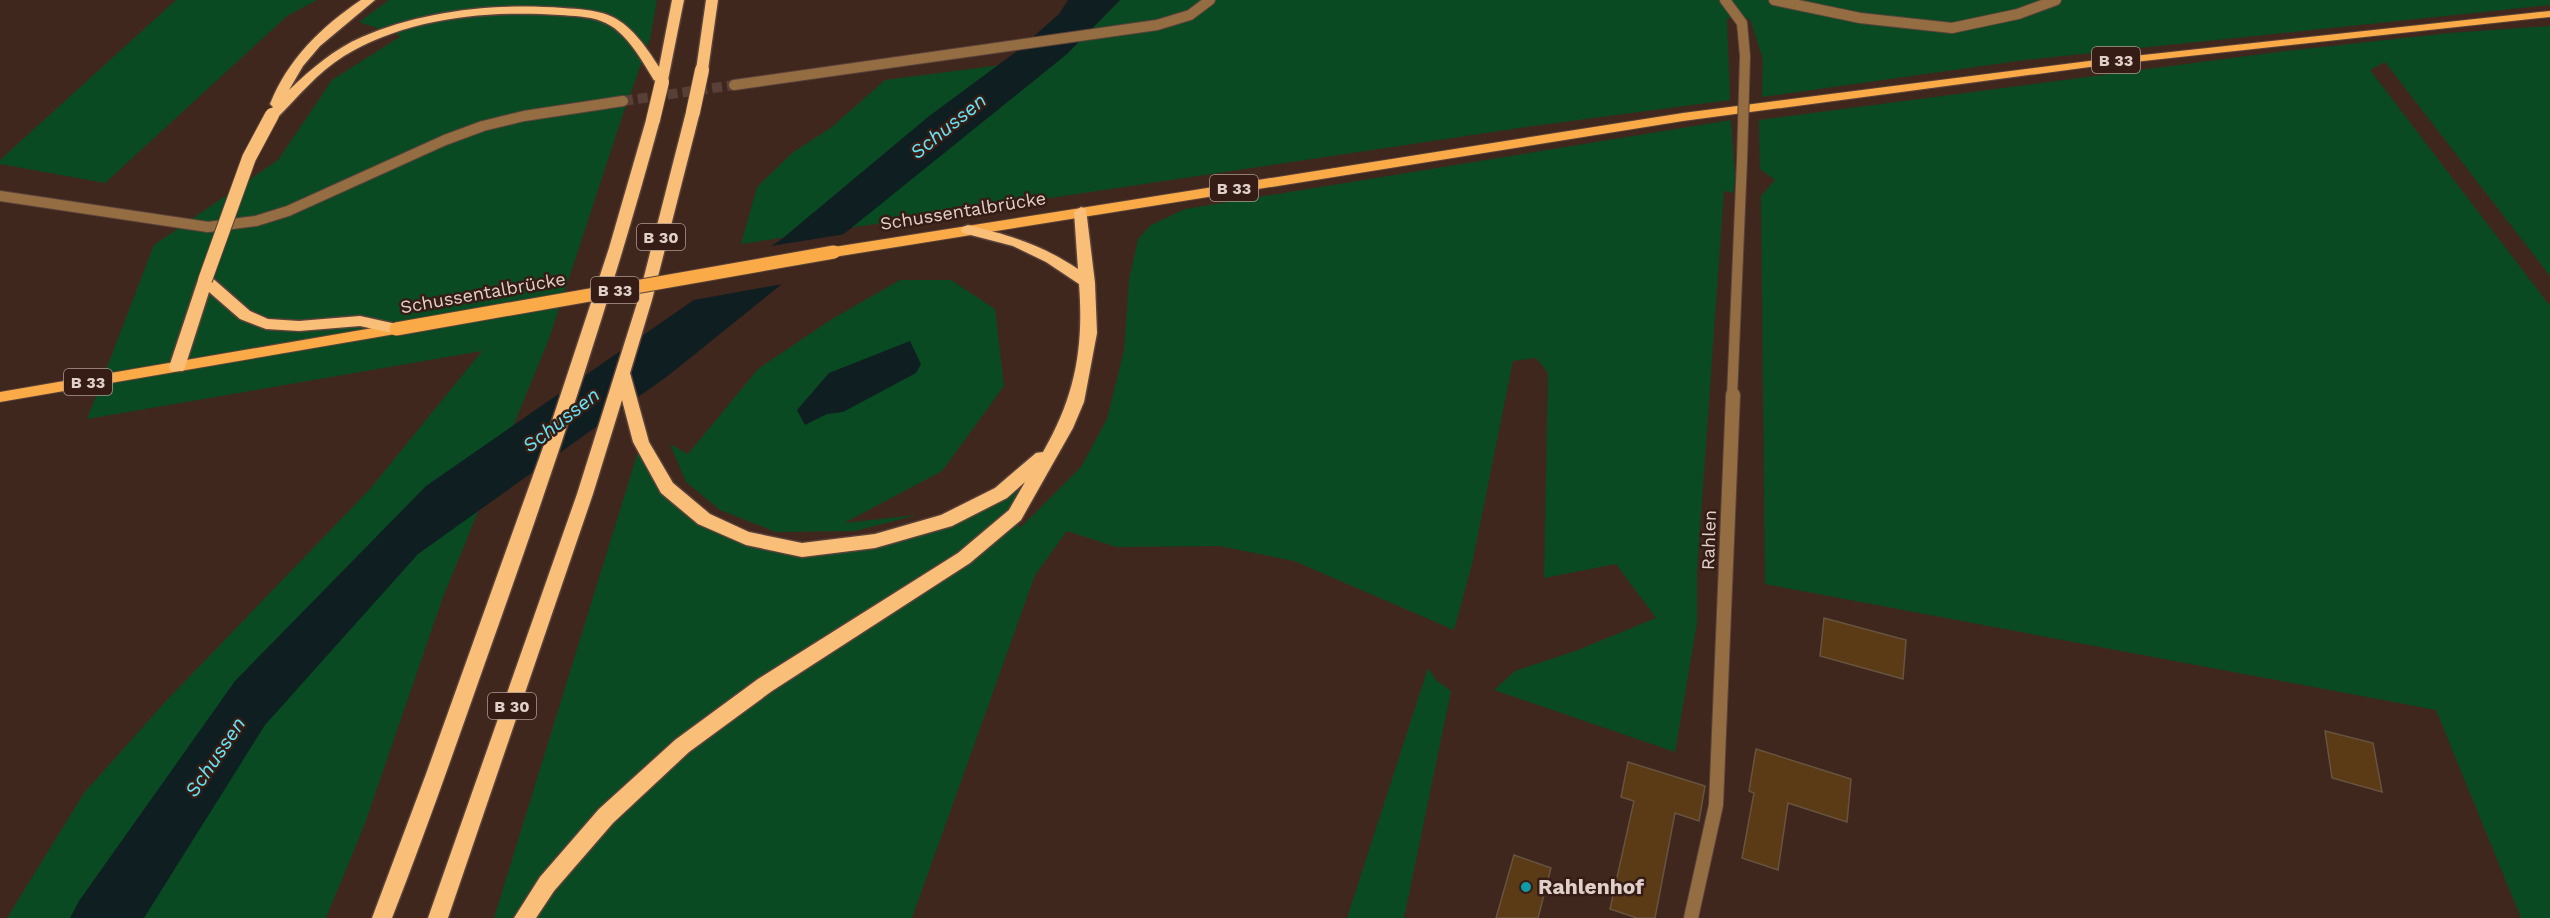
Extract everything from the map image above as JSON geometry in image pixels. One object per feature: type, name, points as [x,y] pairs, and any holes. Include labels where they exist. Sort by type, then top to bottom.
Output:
[{"type":"highway","points":[[177,367],[205,280],[249,158],[291,74],[335,26],[369,0]]},
{"type":"highway","points":[[272,115],[308,78],[332,59],[378,33],[428,14],[483,3],[525,0],[572,7],[604,18],[629,37],[648,58],[662,82]]},
{"type":"highway","name":"B 30","points":[[382,918],[518,544],[618,248],[662,82],[678,0]]},
{"type":"highway","name":"B 30","points":[[438,918],[585,494],[645,300],[693,112],[702,70],[712,0]]},
{"type":"highway","points":[[524,918],[547,884],[606,816],[682,746],[765,686],[964,558],[1015,515],[1065,428],[1083,369],[1089,333],[1088,283],[1081,212]]},
{"type":"highway","points":[[968,230],[1017,242],[1051,258],[1088,283]]},
{"type":"highway","points":[[205,280],[245,315],[266,324],[299,326],[360,321],[396,329]]},
{"type":"highway","points":[[622,371],[641,442],[667,488],[704,519],[746,538],[802,550],[875,542],[946,521],[1001,493],[1052,449]]},
{"type":"main road","name":"B 33","points":[[1081,212],[1683,117],[2097,63],[2550,14]]},
{"type":"main road","name":"Schussentalbrücke","points":[[0,397],[1081,212]]},
{"type":"street","points":[[734,85],[1139,28],[1190,15],[1210,0]]},
{"type":"street","name":"Rahlen","points":[[1691,918],[1716,805],[1742,160],[1745,56],[1742,23],[1725,0]]},
{"type":"street","points":[[1774,0],[1860,18],[1952,28],[2018,14],[2056,0]]},
{"type":"street","points":[[0,196],[208,227],[256,221],[288,211],[445,140],[483,126],[524,116],[623,101]]},
{"type":"green space","points":[[176,0],[317,0],[287,16],[105,183],[0,164],[0,160]]},
{"type":"green space","points":[[389,0],[657,0],[650,39],[549,339],[443,597],[364,826],[326,918],[7,918],[84,793],[166,701],[370,489],[482,351],[87,419],[154,245],[278,160],[332,80],[401,36],[359,22]]},
{"type":"green space","points":[[1120,0],[2550,0],[2550,5],[2025,60],[1762,97],[1763,59],[1750,19],[1727,18],[1730,100],[1533,126],[741,244],[757,187],[792,153],[832,127],[885,80],[1067,54]]},
{"type":"green space","points":[[2550,26],[2550,276],[2385,62],[2370,70],[2550,306],[2550,918],[2521,918],[2436,710],[1765,584],[1761,196],[1775,180],[1760,169],[1759,120],[2285,51],[2449,33]]},
{"type":"green space","points":[[1731,120],[1735,180],[1733,193],[1724,191],[1697,571],[1697,623],[1675,752],[1494,690],[1515,671],[1578,650],[1656,618],[1616,564],[1544,578],[1548,373],[1536,358],[1513,361],[1472,564],[1454,630],[1294,561],[1219,546],[1116,547],[1067,531],[1035,575],[912,918],[494,918],[641,442],[667,488],[704,519],[802,550],[875,541],[1001,493],[1052,449],[1015,514],[1020,528],[1081,467],[1107,419],[1124,351],[1129,280],[1138,239],[1151,225],[1185,209]]},
{"type":"green space","points":[[900,280],[951,280],[995,309],[1004,386],[942,471],[844,523],[917,515],[855,531],[776,532],[720,510],[686,482],[670,444],[688,454],[758,369],[832,319]]},
{"type":"green space","points":[[1428,668],[1436,680],[1451,691],[1404,918],[1347,918]]},
{"type":"water","name":"Schussen","points":[[1068,0],[1120,0],[1067,54],[669,375],[418,554],[265,725],[144,918],[70,918],[79,901],[235,681],[426,486],[783,238],[928,117],[1017,51],[1059,14]]},
{"type":"water","points":[[910,341],[921,364],[916,373],[843,412],[827,414],[805,425],[797,410],[829,373]]},
{"type":"pier","points":[[852,233],[788,283],[688,301],[765,247]]},
{"type":"building","points":[[1824,618],[1906,640],[1903,679],[1820,656]]},
{"type":"building","points":[[2325,731],[2373,743],[2382,792],[2332,778]]},
{"type":"building","points":[[1756,749],[1851,779],[1847,822],[1788,803],[1778,870],[1742,858],[1754,793],[1749,791]]},
{"type":"building","points":[[1628,762],[1705,786],[1699,821],[1675,813],[1655,918],[1637,918],[1610,909],[1634,801],[1621,797]]},
{"type":"building","name":"Rahlenhof","points":[[1514,855],[1551,868],[1538,918],[1496,918]]},
{"type":"tunnel","points":[[623,101],[734,85]]},
{"type":"place","name":"Rahlenhof","points":[[1526,887]]}]
